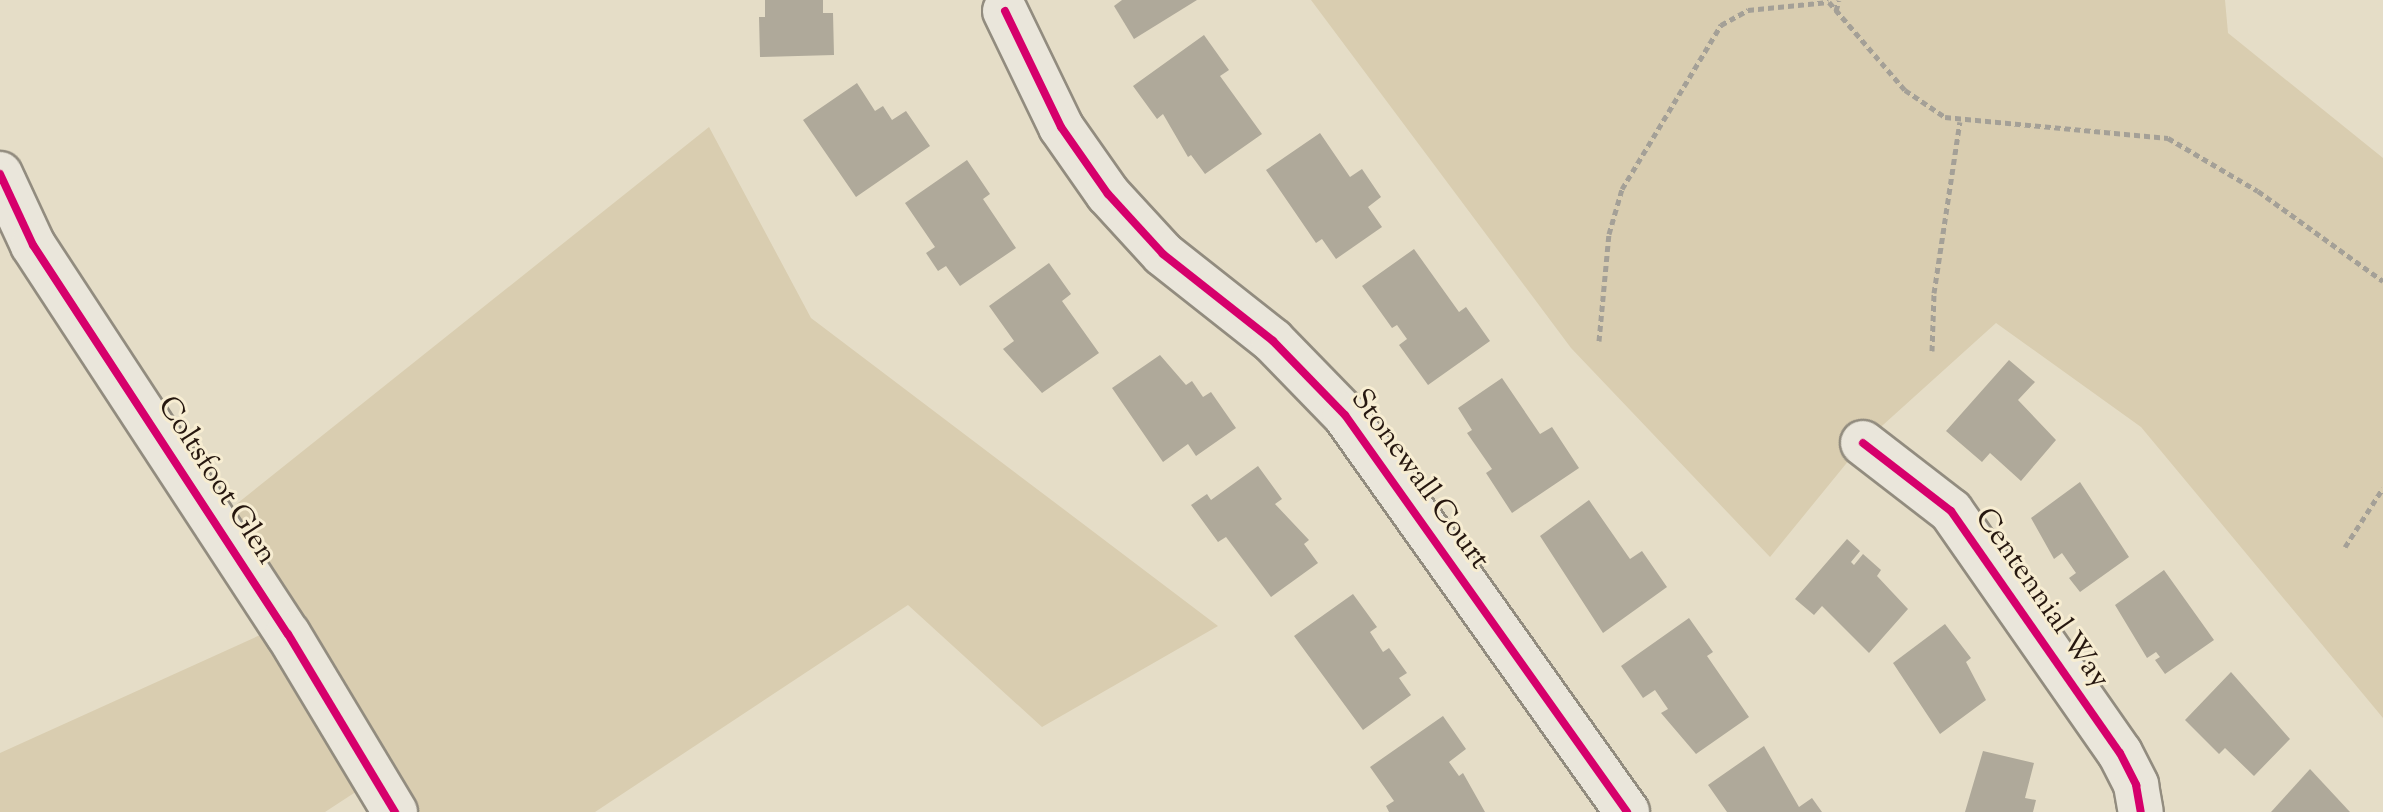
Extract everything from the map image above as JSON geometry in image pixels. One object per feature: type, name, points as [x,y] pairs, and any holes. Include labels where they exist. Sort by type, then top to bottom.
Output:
[{"type":"street","name":"Stonewall Court","points":[[1005,11],[1061,127],[1108,194],[1163,254],[1273,341],[1345,415],[1627,812]]},
{"type":"street","name":"Coltsfoot Glen","points":[[0,174],[33,245],[288,634],[395,812]]},
{"type":"street","name":"Centennial Way","points":[[1863,443],[1951,511],[2120,753],[2136,785],[2141,812]]},
{"type":"path","points":[[1835,12],[1839,0]]},
{"type":"path","points":[[1599,341],[1609,234],[1622,189],[1721,25],[1748,10],[1829,2],[1905,90],[1960,122],[2138,131],[2168,138],[2258,191],[2383,281]]},
{"type":"path","points":[[1932,351],[1934,293],[1960,122]]},
{"type":"path","points":[[2345,547],[2383,488]]},
{"type":"shaded area","points":[[1311,0],[2225,0],[2228,33],[2383,158],[2383,718],[2141,427],[1996,323],[1863,443],[1770,557],[1571,348]]},
{"type":"shaded area","points":[[709,127],[811,318],[1218,626],[1042,727],[908,605],[595,812],[399,812],[377,778],[325,812],[0,812],[0,753],[280,626],[214,522]]},
{"type":"building","points":[[765,0],[823,0],[823,13],[833,13],[834,55],[760,57],[759,17],[765,17]]},
{"type":"building","points":[[1122,0],[1197,0],[1134,39],[1114,6]]},
{"type":"building","points":[[1204,35],[1229,70],[1220,76],[1262,134],[1205,174],[1191,155],[1188,157],[1163,114],[1157,119],[1133,86]]},
{"type":"building","points":[[857,83],[875,111],[883,106],[892,120],[906,111],[930,146],[856,197],[803,120]]},
{"type":"building","points":[[1320,133],[1350,177],[1362,169],[1381,197],[1368,207],[1382,227],[1336,259],[1322,239],[1316,243],[1266,170]]},
{"type":"building","points":[[967,160],[990,194],[983,199],[1016,248],[960,286],[946,266],[938,271],[926,253],[935,247],[905,203]]},
{"type":"building","points":[[1414,249],[1459,312],[1466,307],[1490,341],[1428,385],[1399,345],[1407,339],[1397,325],[1392,328],[1362,286]]},
{"type":"building","points":[[1049,263],[1071,294],[1062,301],[1099,353],[1042,393],[1003,349],[1014,341],[989,306]]},
{"type":"building","points":[[1160,355],[1186,385],[1192,381],[1203,397],[1211,392],[1236,428],[1196,456],[1188,444],[1163,462],[1112,388]]},
{"type":"building","points":[[2009,360],[2035,382],[2018,400],[2056,440],[2021,481],[1990,453],[1982,462],[1946,431]]},
{"type":"building","points":[[1502,378],[1540,434],[1552,427],[1579,468],[1512,513],[1486,473],[1492,469],[1467,433],[1472,430],[1458,408]]},
{"type":"building","points":[[1258,466],[1282,499],[1275,504],[1309,540],[1304,544],[1318,563],[1271,597],[1226,537],[1218,542],[1191,505],[1207,494],[1211,500]]},
{"type":"building","points":[[2080,482],[2129,557],[2080,592],[2069,578],[2076,573],[2062,553],[2054,559],[2031,518]]},
{"type":"building","points":[[1589,500],[1630,559],[1642,551],[1667,587],[1603,633],[1540,536]]},
{"type":"building","points":[[1847,539],[1860,551],[1851,562],[1854,565],[1863,554],[1881,570],[1877,576],[1908,609],[1869,653],[1822,606],[1814,615],[1795,599]]},
{"type":"building","points":[[2164,570],[2214,640],[2165,674],[2155,660],[2160,657],[2156,652],[2147,658],[2115,605]]},
{"type":"building","points":[[1353,594],[1377,627],[1370,632],[1383,652],[1389,648],[1407,673],[1399,678],[1411,695],[1363,730],[1294,636]]},
{"type":"building","points":[[1689,618],[1713,652],[1707,656],[1749,717],[1696,754],[1661,713],[1668,709],[1655,690],[1643,698],[1621,666]]},
{"type":"building","points":[[1945,624],[1971,658],[1966,662],[1986,700],[1940,734],[1893,663]]},
{"type":"building","points":[[2231,672],[2290,739],[2254,776],[2225,748],[2219,754],[2185,720]]},
{"type":"building","points":[[1443,716],[1466,749],[1449,762],[1459,776],[1463,773],[1485,812],[1389,812],[1386,806],[1394,801],[1370,767]]},
{"type":"building","points":[[1764,746],[1799,807],[1812,798],[1822,812],[1727,812],[1708,785]]},
{"type":"building","points":[[1983,751],[2034,763],[2025,798],[2036,800],[2033,812],[1965,812]]},
{"type":"building","points":[[2310,769],[2350,812],[2271,812]]},
{"type":"cycle path","points":[[1005,11],[1061,127],[1108,194],[1163,254],[1273,341],[1345,415],[1627,812]]},
{"type":"cycle path","points":[[0,174],[33,245],[288,634],[395,812]]},
{"type":"cycle path","points":[[1863,443],[1951,511],[2120,753],[2136,785],[2141,812]]}]
